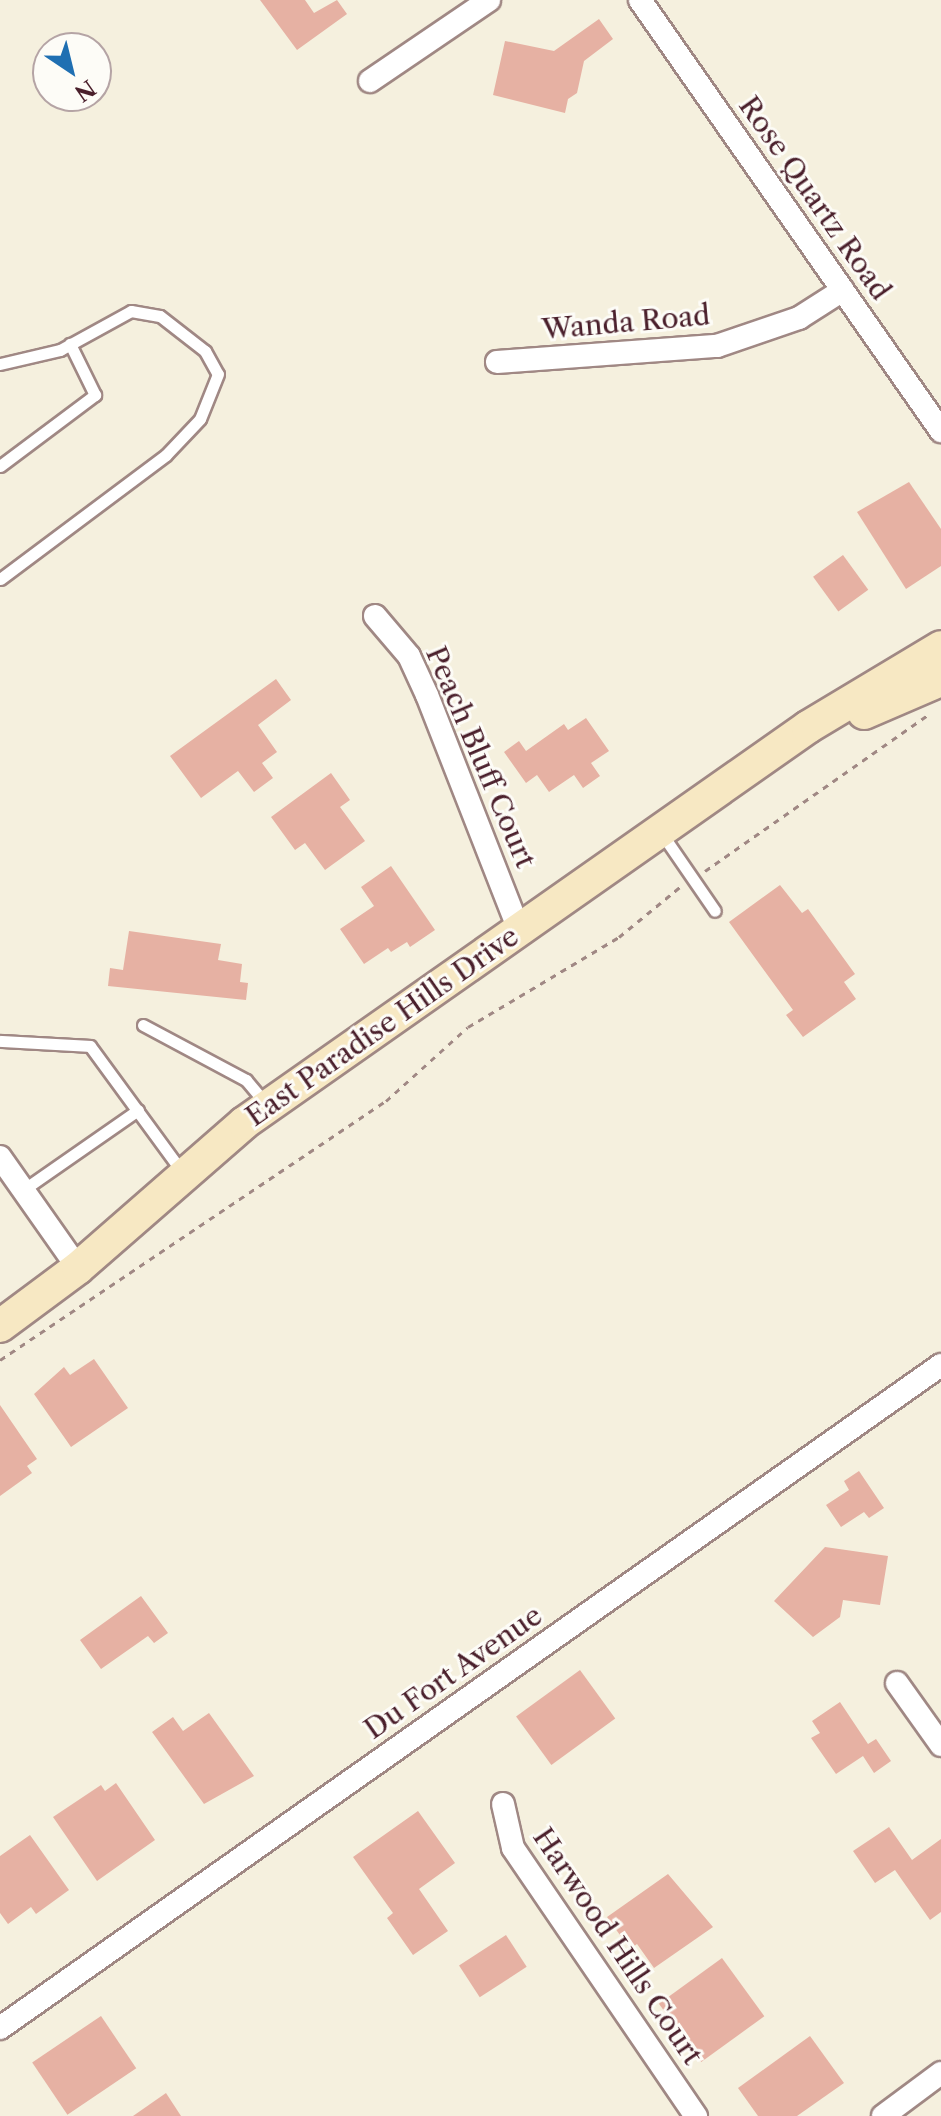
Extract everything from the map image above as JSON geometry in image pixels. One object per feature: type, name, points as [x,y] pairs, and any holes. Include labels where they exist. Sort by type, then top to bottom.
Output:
[{"type":"main road","name":"East Paradise Hills Drive","points":[[0,1326],[78,1268],[184,1174],[267,1107],[779,747],[941,647]]},
{"type":"main road","name":"East Paradise Hills Drive","points":[[779,747],[941,680]]},
{"type":"street","points":[[370,81],[489,0]]},
{"type":"street","name":"Rose Quartz Road","points":[[640,0],[941,431]]},
{"type":"street","name":"Wanda Road","points":[[497,362],[717,346],[799,318],[843,290]]},
{"type":"street","name":"Peach Bluff Court","points":[[375,616],[409,656],[427,695],[519,930]]},
{"type":"street","points":[[0,1157],[78,1268]]},
{"type":"street","name":"Du Fort Avenue","points":[[0,2028],[941,1365]]},
{"type":"street","points":[[897,1683],[941,1745]]},
{"type":"street","name":"Harwood Hills Court","points":[[503,1804],[513,1848],[696,2116]]},
{"type":"street","points":[[883,2116],[941,2073]]},
{"type":"lane","points":[[0,364],[27,361],[70,344],[131,311],[160,316],[205,351],[218,374],[200,419],[166,455],[0,579]]},
{"type":"lane","points":[[0,466],[95,395],[70,344]]},
{"type":"lane","points":[[659,830],[715,911]]},
{"type":"lane","points":[[143,1025],[246,1080],[267,1107]]},
{"type":"lane","points":[[0,1041],[90,1046],[184,1174]]},
{"type":"lane","points":[[23,1190],[138,1110]]},
{"type":"path","points":[[0,1360],[360,1119],[468,1027],[619,937],[661,898],[693,879],[929,714]]},
{"type":"building","points":[[260,0],[305,0],[314,13],[337,0],[347,14],[297,50]]},
{"type":"building","points":[[599,19],[613,39],[584,61],[577,93],[568,99],[565,113],[493,95],[505,41],[554,51]]},
{"type":"building","points":[[909,482],[941,529],[941,566],[906,589],[857,512]]},
{"type":"building","points":[[843,555],[868,590],[838,612],[813,577]]},
{"type":"building","points":[[276,679],[291,700],[258,725],[277,752],[262,763],[273,778],[254,792],[238,771],[201,798],[170,756]]},
{"type":"building","points":[[586,718],[609,751],[591,763],[600,776],[583,788],[574,775],[549,792],[537,775],[526,783],[504,752],[519,741],[526,751],[564,724],[568,730]]},
{"type":"building","points":[[331,773],[350,800],[340,807],[365,841],[325,870],[305,843],[295,850],[271,817]]},
{"type":"building","points":[[391,866],[435,930],[410,947],[407,942],[391,952],[388,948],[364,964],[340,929],[374,906],[361,887]]},
{"type":"building","points":[[780,885],[802,913],[808,909],[855,974],[844,982],[856,999],[803,1037],[786,1015],[793,1010],[729,922]]},
{"type":"building","points":[[129,931],[221,944],[218,960],[242,964],[240,982],[248,983],[246,1000],[108,986],[110,968],[123,970]]},
{"type":"building","points":[[94,1359],[128,1408],[71,1447],[34,1394],[64,1367],[70,1375]]},
{"type":"building","points":[[0,1405],[37,1459],[27,1466],[32,1473],[0,1496]]},
{"type":"building","points":[[859,1471],[884,1508],[869,1518],[864,1512],[841,1527],[826,1505],[849,1490],[844,1481]]},
{"type":"building","points":[[825,1547],[888,1556],[880,1605],[843,1600],[840,1617],[813,1637],[774,1601]]},
{"type":"building","points":[[141,1596],[168,1633],[154,1643],[148,1636],[101,1669],[80,1640]]},
{"type":"building","points":[[580,1670],[615,1719],[551,1765],[516,1716]]},
{"type":"building","points":[[840,1702],[868,1744],[876,1739],[891,1761],[874,1773],[863,1756],[836,1774],[811,1738],[820,1733],[812,1721]]},
{"type":"building","points":[[209,1713],[254,1776],[204,1804],[152,1732],[173,1717],[183,1731]]},
{"type":"building","points":[[116,1783],[155,1840],[97,1881],[53,1817],[101,1785],[105,1791]]},
{"type":"building","points":[[418,1811],[455,1863],[419,1889],[448,1931],[413,1955],[387,1918],[393,1913],[353,1857]]},
{"type":"building","points":[[889,1827],[912,1860],[941,1839],[941,1912],[930,1920],[895,1870],[875,1883],[853,1851]]},
{"type":"building","points":[[30,1835],[69,1890],[36,1914],[31,1907],[8,1924],[0,1913],[0,1856]]},
{"type":"building","points":[[668,1874],[713,1927],[654,1968],[637,1944],[630,1949],[607,1917]]},
{"type":"building","points":[[506,1935],[527,1967],[480,1997],[459,1965]]},
{"type":"building","points":[[722,1958],[764,2016],[701,2062],[659,2004]]},
{"type":"building","points":[[101,2016],[136,2068],[67,2115],[32,2062]]},
{"type":"building","points":[[810,2036],[844,2083],[797,2116],[758,2116],[738,2088]]},
{"type":"building","points":[[166,2093],[181,2116],[133,2116]]}]
